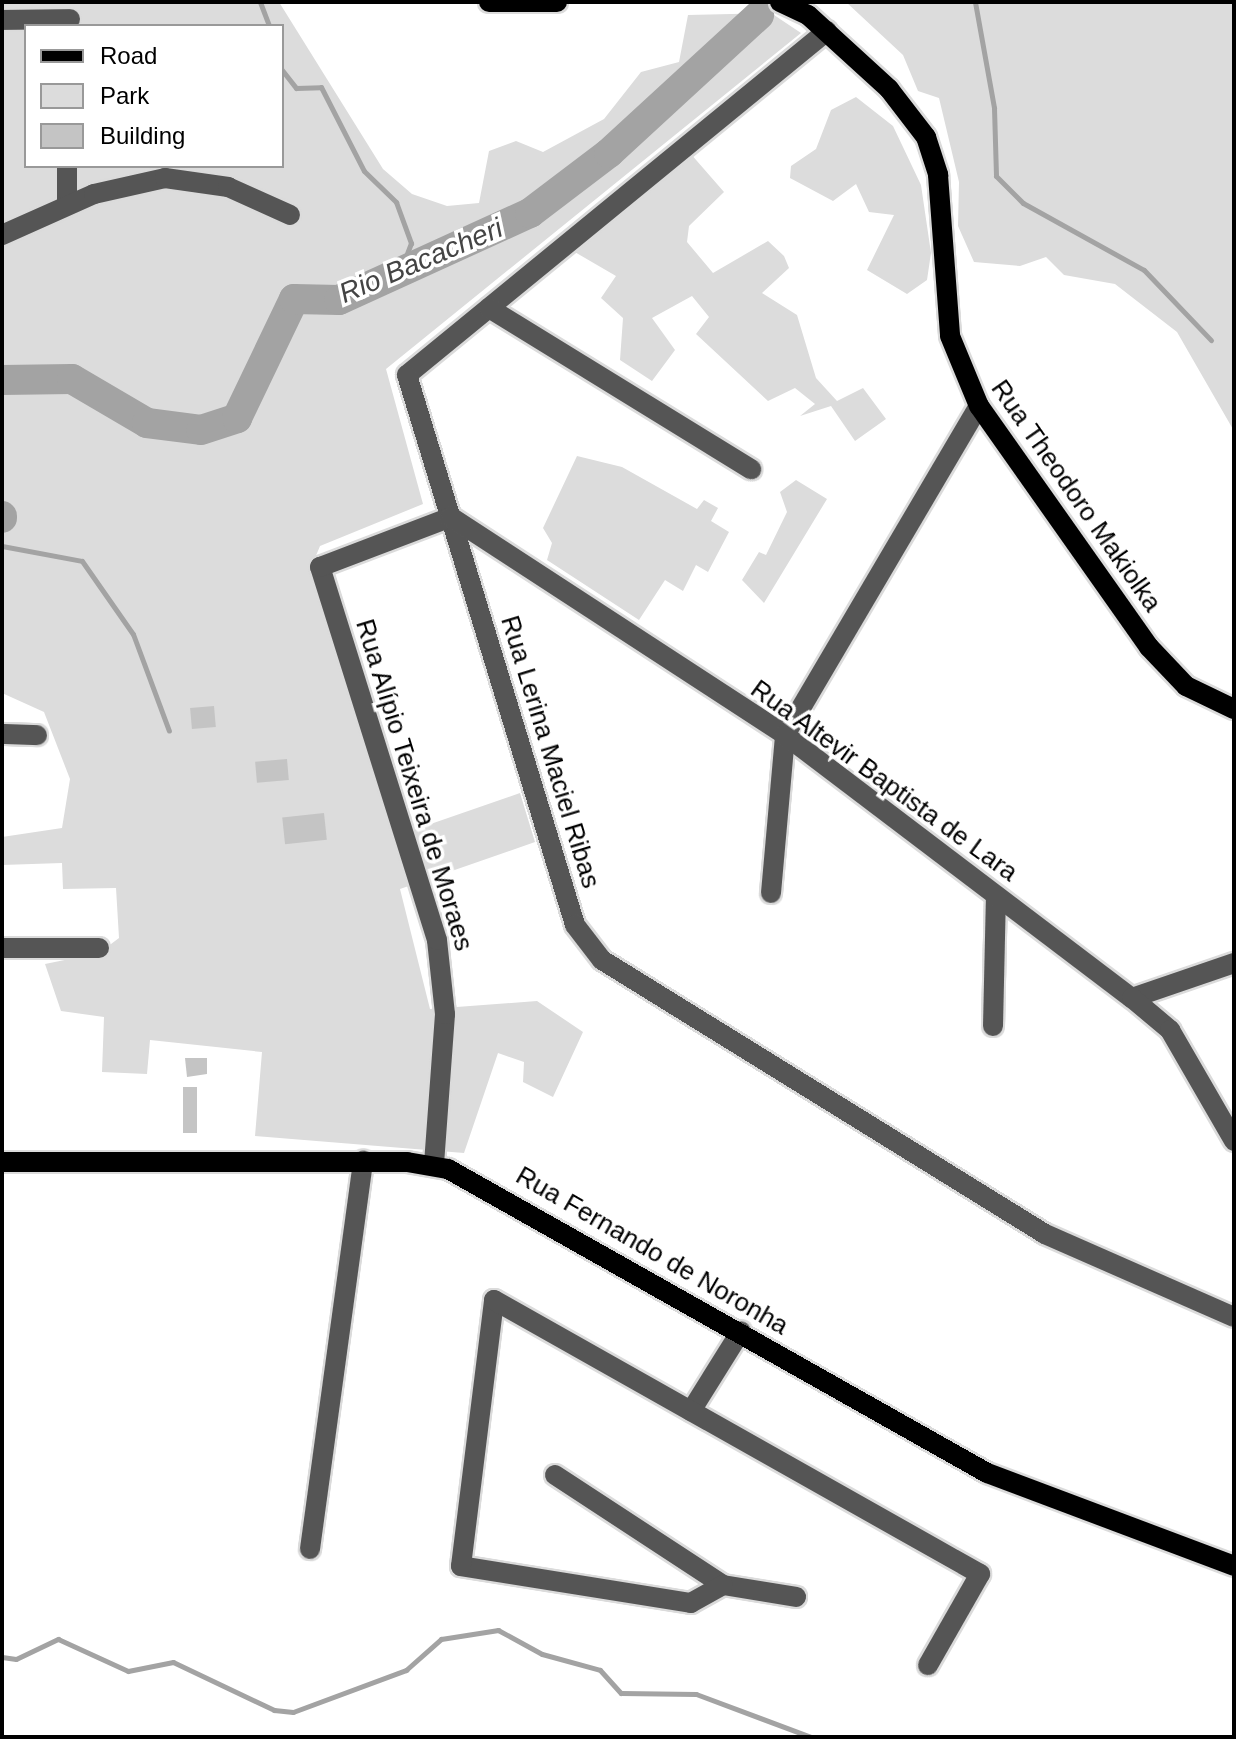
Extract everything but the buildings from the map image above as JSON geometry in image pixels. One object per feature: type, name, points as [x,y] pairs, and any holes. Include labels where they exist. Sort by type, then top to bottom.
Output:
[{"type":"main road","points":[[489,2],[557,2]]},
{"type":"main road","name":"Rua Theodoro Makiolka","points":[[780,2],[827,31],[902,101],[926,137],[938,175],[950,336],[979,406],[1149,647],[1186,686],[1234,709]]},
{"type":"main road","name":"Rua Fernando de Noronha","points":[[2,1162],[363,1161],[434,1164],[1022,1490],[1234,1566]]},
{"type":"street","points":[[2,20],[70,16]]},
{"type":"street","name":"Rua Lerina Maciel Ribas","points":[[827,31],[407,375],[575,925],[590,951],[1045,1234],[1234,1317]]},
{"type":"street","points":[[67,168],[67,205]]},
{"type":"street","points":[[2,235],[67,205],[121,186],[183,178],[228,187],[290,215]]},
{"type":"street","points":[[489,308],[751,469]]},
{"type":"street","points":[[771,893],[785,735],[979,406]]},
{"type":"street","name":"Rua Alípio Teixeira de Moraes","points":[[434,1164],[445,1014],[437,940],[320,567],[451,517]]},
{"type":"street","name":"Rua Altevir Baptista de Lara","points":[[451,517],[785,735],[1132,998],[1170,1030],[1232,1135]]},
{"type":"street","points":[[2,734],[37,735]]},
{"type":"street","points":[[993,1026],[996,896]]},
{"type":"street","points":[[2,948],[99,948]]},
{"type":"street","points":[[1132,998],[1234,963]]},
{"type":"street","points":[[310,1549],[363,1161]]},
{"type":"street","points":[[723,1585],[691,1603],[461,1566],[494,1300],[980,1574],[928,1665]]},
{"type":"street","points":[[697,1415],[746,1335]]},
{"type":"street","points":[[555,1475],[723,1585],[796,1597]]},
{"type":"green space","points":[[2,2],[279,2],[383,169],[412,194],[447,206],[479,203],[489,151],[516,141],[543,152],[604,119],[641,72],[679,62],[688,15],[771,13],[801,33],[386,369],[423,504],[320,546],[310,570],[396,836],[520,793],[535,842],[400,889],[430,1009],[537,1001],[583,1032],[553,1097],[523,1082],[524,1062],[498,1053],[464,1153],[255,1136],[262,1052],[150,1040],[147,1074],[102,1072],[104,1017],[61,1011],[45,964],[99,953],[119,938],[116,888],[63,889],[62,863],[2,865],[2,837],[62,828],[70,779],[44,712],[2,693]]},
{"type":"green space","points":[[846,2],[1234,2],[1234,431],[1177,332],[1115,284],[1064,275],[1046,257],[1020,266],[974,262],[958,226],[959,182],[939,98],[918,91],[903,55]]},
{"type":"green space","points":[[856,97],[893,126],[921,185],[931,253],[927,280],[907,294],[867,270],[894,215],[869,212],[856,184],[833,201],[790,178],[791,166],[816,149],[831,110]]},
{"type":"green space","points":[[690,153],[724,192],[689,226],[687,242],[713,273],[768,241],[784,256],[789,268],[762,293],[797,315],[816,378],[837,401],[863,388],[886,419],[855,441],[831,406],[800,416],[815,404],[795,388],[768,401],[696,334],[709,317],[692,296],[652,318],[675,350],[652,381],[620,360],[623,318],[601,298],[616,276],[573,251]]},
{"type":"green space","points":[[577,456],[622,467],[697,509],[704,500],[718,508],[711,521],[729,532],[708,572],[696,565],[683,591],[665,580],[639,620],[547,560],[552,543],[543,528]]},
{"type":"green space","points":[[796,480],[827,499],[764,603],[742,580],[759,552],[766,555],[787,512],[780,492]]},
{"type":"waterway","points":[[260,2],[268,24]]},
{"type":"waterway","points":[[975,2],[994,108],[996,176],[1023,203],[1144,270],[1211,340]]},
{"type":"waterway","name":"Rio Bacacheri","points":[[2,380],[72,379],[147,423],[201,430],[237,418],[294,299],[339,300],[530,213],[609,153],[759,15]]},
{"type":"waterway","points":[[284,73],[296,88],[321,87],[364,171],[396,202],[411,243],[397,279]]},
{"type":"waterway","points":[[2,546],[82,561],[133,634],[169,731]]},
{"type":"waterway","points":[[2,1657],[16,1659],[58,1639],[128,1671],[173,1662],[274,1710],[293,1712],[406,1670],[441,1639],[498,1630],[542,1654],[600,1670],[621,1693],[696,1694],[811,1737]]}]
